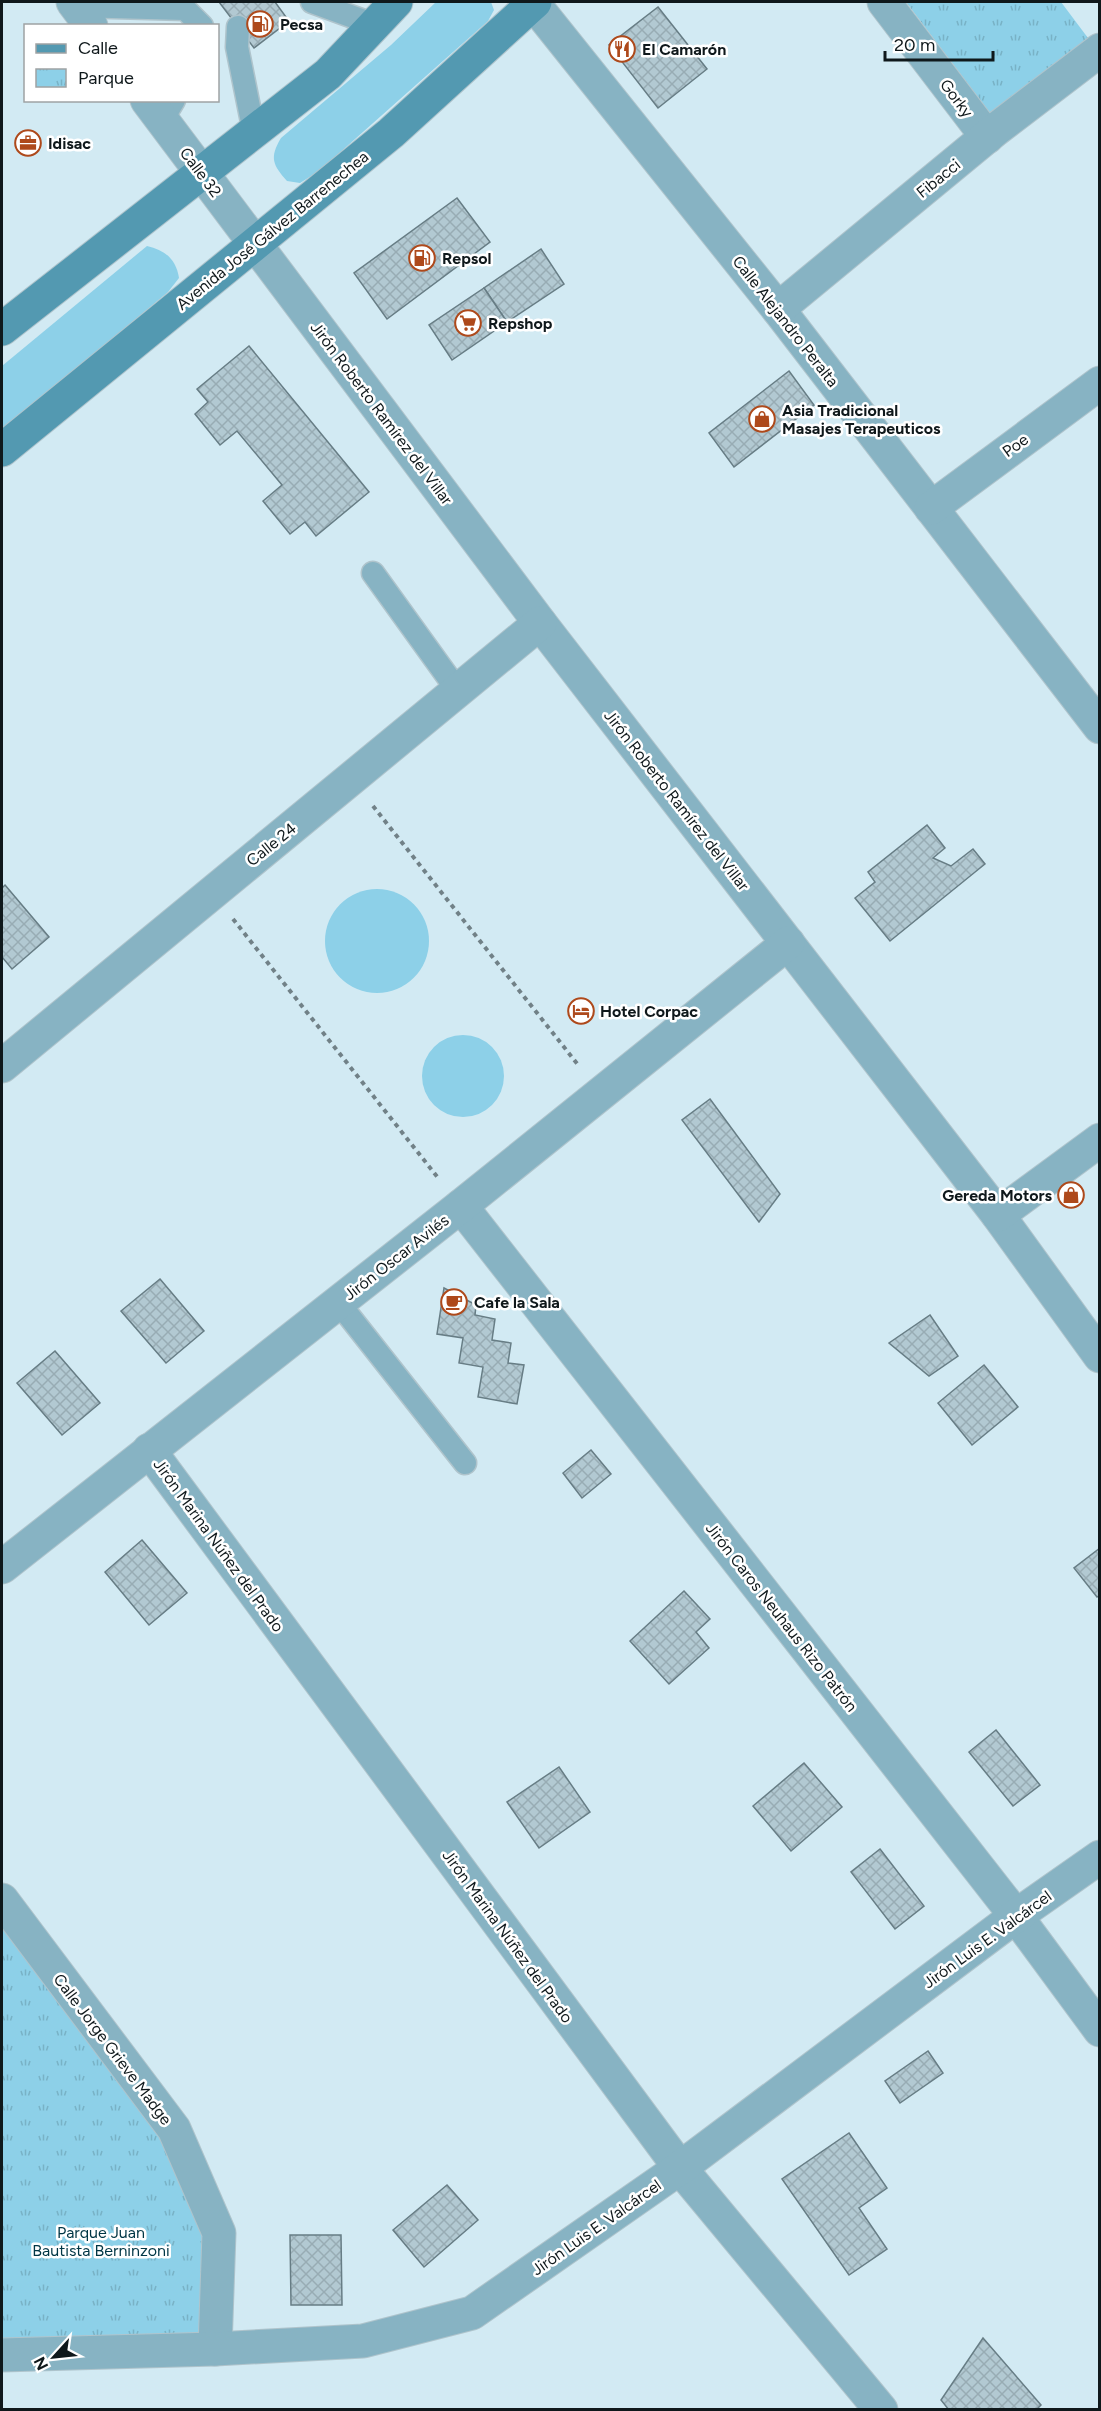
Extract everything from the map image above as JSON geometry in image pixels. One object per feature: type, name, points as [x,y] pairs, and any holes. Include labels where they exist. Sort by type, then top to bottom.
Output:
[{"type":"main road","name":"Avenida José Gálvez Barrenechea","points":[[2,450],[391,133],[535,2]]},
{"type":"main road","points":[[2,329],[328,74],[386,13]]},
{"type":"street","name":"Calle Alejandro Peralta","points":[[535,2],[778,309],[1099,727]]},
{"type":"street","name":"Gorky","points":[[884,2],[987,137]]},
{"type":"street","name":"Fibacci","points":[[778,309],[987,137],[1100,50]]},
{"type":"street","name":"Calle 32","points":[[161,107],[202,173],[255,244]]},
{"type":"street","name":"Jirón Roberto Ramírez del Villar","points":[[255,244],[540,623],[998,1215],[1100,1356]]},
{"type":"street","name":"Poe","points":[[931,508],[1100,383]]},
{"type":"street","name":"Calle 24","points":[[2,1066],[540,623]]},
{"type":"street","name":"Jirón Oscar Avilés","points":[[2,1567],[461,1206],[788,943]]},
{"type":"street","points":[[998,1215],[1100,1140]]},
{"type":"street","name":"Jirón Caros Neuhaus Rizo Patrón","points":[[461,1206],[1016,1916],[1100,2030]]},
{"type":"street","name":"Jirón Marina Núñez del Prado","points":[[149,1450],[680,2168],[881,2409]]},
{"type":"street","name":"Jirón Luis E. Valcárcel","points":[[2,2355],[215,2349],[363,2341],[472,2313],[680,2168],[1016,1916],[1100,1857]]},
{"type":"street","name":"Calle Jorge Grieve Madge","points":[[2,1900],[174,2129],[219,2233],[215,2349]]},
{"type":"lane","points":[[312,2],[386,13]]},
{"type":"lane","points":[[80,11],[185,9],[196,16],[201,24]]},
{"type":"lane","points":[[231,33],[254,132]]},
{"type":"lane","points":[[374,573],[458,691]]},
{"type":"lane","points":[[338,1302],[465,1463]]},
{"type":"path","points":[[351,778],[600,1093]]},
{"type":"path","points":[[212,892],[461,1206]]},
{"type":"green space","points":[[436,2],[491,2],[494,10],[488,21],[319,171],[300,183],[287,181],[274,161],[275,151],[281,138],[391,45]]},
{"type":"green space","points":[[906,2],[1061,2],[1091,42],[993,117]]},
{"type":"green space","points":[[147,246],[169,256],[178,271],[179,278],[168,292],[2,431],[2,366]]},
{"type":"green space","points":[[377,889],[397,893],[414,904],[425,921],[429,941],[425,961],[414,978],[397,989],[377,993],[357,989],[340,978],[329,961],[325,941],[329,921],[340,904],[357,893]]},
{"type":"green space","points":[[463,1035],[479,1038],[492,1047],[501,1060],[504,1076],[501,1092],[492,1105],[479,1114],[463,1117],[447,1114],[434,1105],[425,1092],[422,1076],[425,1060],[434,1047],[447,1038]]},
{"type":"green space","name":"Parque Juan Bautista Berninzoni","points":[[2,1919],[163,2136],[208,2237],[202,2338],[2,2345]]},
{"type":"building","name":"Pecsa","points":[[219,2],[275,2],[289,21],[254,48]]},
{"type":"building","points":[[658,7],[707,69],[658,108],[609,45]]},
{"type":"building","name":"Repsol","points":[[457,198],[490,242],[387,319],[354,273]]},
{"type":"building","points":[[541,249],[564,284],[507,322],[484,288]]},
{"type":"building","name":"Repshop","points":[[484,288],[507,322],[452,360],[429,325]]},
{"type":"building","points":[[249,346],[369,492],[316,536],[305,522],[290,534],[263,501],[282,485],[237,431],[220,445],[195,414],[208,402],[197,389]]},
{"type":"building","name":"Asia Tradicional Masajes Terapeuticos","points":[[789,371],[814,405],[734,467],[709,433]]},
{"type":"building","points":[[927,825],[945,848],[933,858],[951,866],[973,849],[985,864],[890,941],[855,898],[875,882],[868,872]]},
{"type":"building","points":[[5,885],[49,937],[12,969],[2,957],[2,888]]},
{"type":"building","points":[[710,1099],[780,1194],[759,1222],[682,1120]]},
{"type":"building","points":[[160,1279],[204,1331],[166,1363],[121,1311]]},
{"type":"building","points":[[444,1288],[476,1305],[475,1315],[495,1319],[492,1340],[511,1343],[508,1363],[524,1365],[517,1404],[478,1397],[483,1367],[459,1363],[463,1338],[437,1334]]},
{"type":"building","points":[[930,1315],[958,1356],[929,1376],[889,1343]]},
{"type":"building","points":[[55,1351],[100,1403],[62,1435],[17,1383]]},
{"type":"building","points":[[984,1365],[1018,1407],[972,1445],[938,1403]]},
{"type":"building","points":[[591,1450],[611,1474],[582,1498],[563,1473]]},
{"type":"building","points":[[142,1540],[187,1593],[149,1625],[105,1572]]},
{"type":"building","points":[[1100,1548],[1100,1595],[1097,1597],[1074,1568]]},
{"type":"building","points":[[684,1591],[710,1619],[696,1632],[709,1648],[669,1684],[630,1641]]},
{"type":"building","points":[[996,1730],[1040,1785],[1013,1806],[969,1752]]},
{"type":"building","points":[[804,1763],[842,1807],[791,1851],[753,1806]]},
{"type":"building","points":[[559,1767],[590,1812],[539,1848],[507,1802]]},
{"type":"building","points":[[880,1849],[924,1906],[895,1929],[851,1872]]},
{"type":"building","points":[[928,2051],[943,2073],[900,2103],[885,2081]]},
{"type":"building","points":[[849,2133],[887,2188],[859,2208],[887,2249],[849,2275],[782,2179]]},
{"type":"building","points":[[447,2185],[478,2220],[424,2267],[393,2230]]},
{"type":"building","points":[[290,2235],[341,2235],[342,2305],[291,2305]]},
{"type":"building","points":[[983,2338],[1041,2405],[1036,2410],[949,2410],[941,2400]]},
{"type":"place","name":"Pecsa","points":[[260,24]]},
{"type":"place","name":"El Camarón","points":[[622,49]]},
{"type":"place","name":"Idisac","points":[[28,143]]},
{"type":"place","name":"Repsol","points":[[422,258]]},
{"type":"place","name":"Repshop","points":[[468,323]]},
{"type":"place","name":"Asia Tradicional Masajes Terapeuticos","points":[[762,419]]},
{"type":"place","name":"Hotel Corpac","points":[[581,1011]]},
{"type":"place","name":"Gereda Motors","points":[[1071,1195]]},
{"type":"place","name":"Cafe la Sala","points":[[454,1302]]}]
